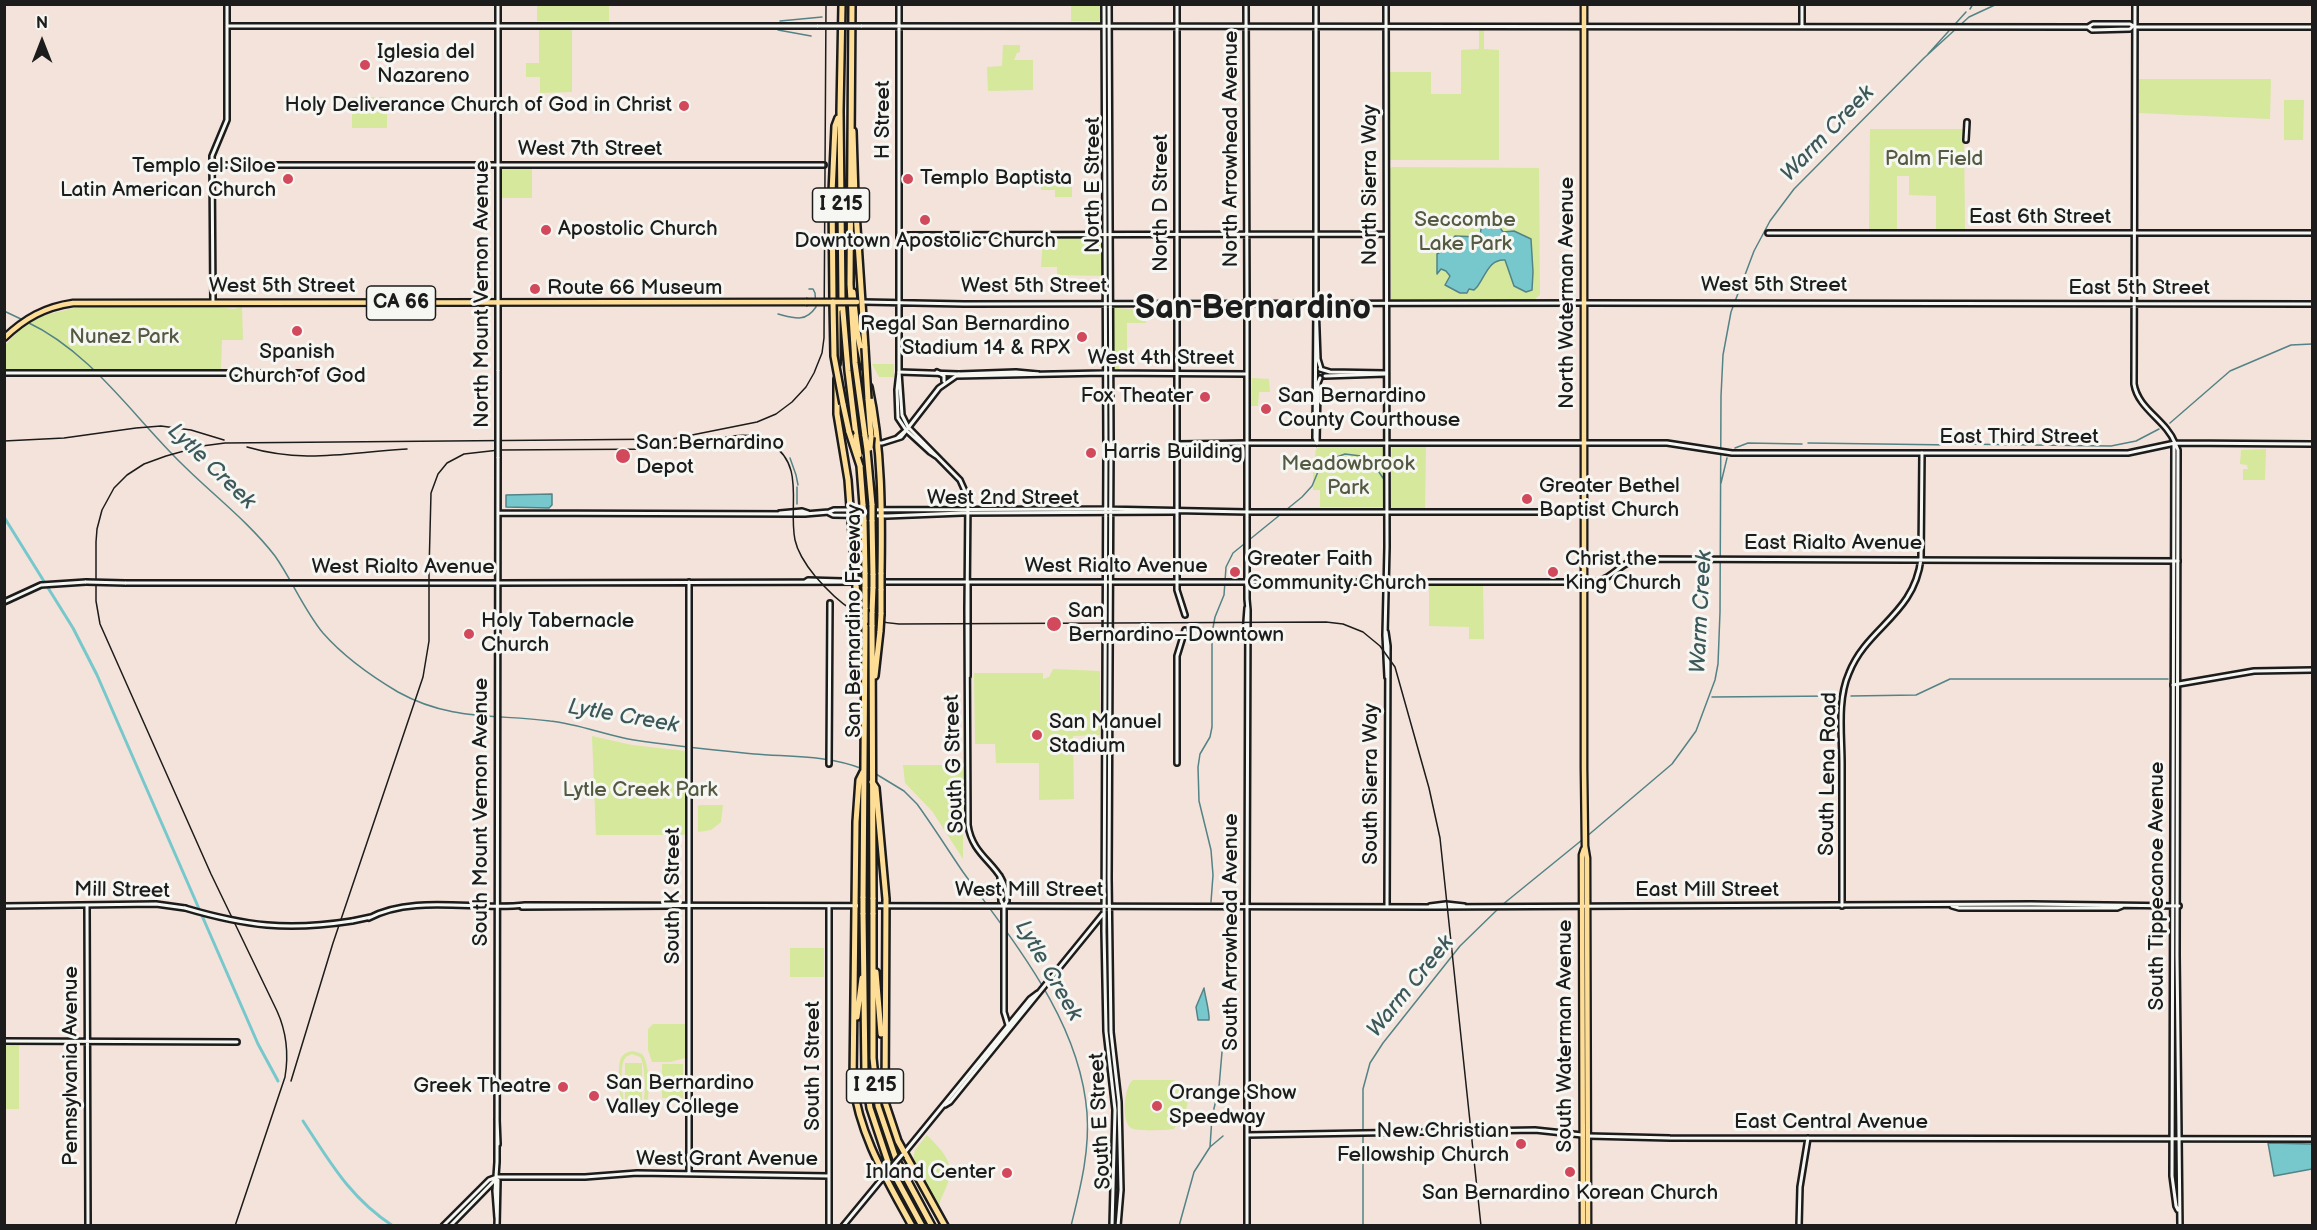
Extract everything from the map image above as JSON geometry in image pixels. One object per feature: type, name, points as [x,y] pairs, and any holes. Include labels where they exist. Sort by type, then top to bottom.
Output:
[{"type":"highway","name":"San Bernardino Freeway","points":[[842,4],[840,111],[842,300],[864,520],[865,587],[862,609],[865,644],[864,772],[861,780],[865,1075],[870,1108],[882,1147],[900,1187],[922,1226]]},
{"type":"highway","name":"San Bernardino Freeway","points":[[852,4],[851,320],[868,451],[872,506],[873,1058],[878,1106],[890,1144],[934,1226]]},
{"type":"highway","points":[[840,111],[836,126],[832,193],[834,356],[849,432],[860,466]]},
{"type":"highway","points":[[851,121],[855,137],[855,197],[868,451]]},
{"type":"highway","points":[[850,243],[856,322],[874,411],[882,513],[881,614],[877,669],[873,680]]},
{"type":"highway","points":[[842,300],[837,311],[837,395],[851,513],[856,586],[862,609]]},
{"type":"highway","points":[[861,780],[856,822],[852,1066],[856,1101],[867,1140],[913,1226]]},
{"type":"highway","points":[[872,782],[876,788],[884,858],[885,1089]]},
{"type":"highway","points":[[873,963],[876,973],[885,1089],[890,1122],[903,1154],[945,1226]]},
{"type":"highway","points":[[856,1101],[854,1052],[864,968]]},
{"type":"highway","points":[[900,1187],[913,1226]]},
{"type":"main road","name":"North Waterman Avenue","points":[[1584,4],[1584,582]]},
{"type":"main road","name":"West 5th Street","points":[[4,338],[32,316],[49,308],[73,303],[860,302]]},
{"type":"main road","name":"South Waterman Avenue","points":[[1584,582],[1587,881],[1583,1071],[1585,1226]]},
{"type":"main road","name":"South Waterman Avenue","points":[[1585,846],[1582,855],[1585,906],[1587,1090],[1585,1136]]},
{"type":"main road","points":[[1582,855],[1585,856],[1587,881]]},
{"type":"main road","points":[[1583,1071],[1587,1090]]},
{"type":"street","points":[[213,303],[212,165],[213,150],[227,120],[227,4]]},
{"type":"street","name":"North Mount Vernon Avenue","points":[[498,4],[498,582]]},
{"type":"street","name":"H Street","points":[[899,4],[899,372],[901,410],[907,428]]},
{"type":"street","name":"North E Street","points":[[1104,4],[1107,25]]},
{"type":"street","name":"North E Street","points":[[1109,4],[1106,305],[1110,582]]},
{"type":"street","name":"North D Street","points":[[1177,4],[1177,582],[1178,597],[1185,615]]},
{"type":"street","name":"North Arrowhead Avenue","points":[[1246,4],[1247,582]]},
{"type":"street","points":[[1316,4],[1315,352],[1321,370],[1315,407],[1317,443]]},
{"type":"street","name":"North Sierra Way","points":[[1386,4],[1386,632]]},
{"type":"street","points":[[1802,4],[1802,26]]},
{"type":"street","points":[[2135,4],[2134,386],[2138,396],[2172,435],[2178,449],[2176,561]]},
{"type":"street","points":[[227,26],[2088,27],[2093,24],[2130,24],[2134,27],[2313,27]]},
{"type":"street","points":[[1966,140],[1967,122]]},
{"type":"street","name":"West 7th Street","points":[[212,165],[824,165]]},
{"type":"street","name":"East 6th Street","points":[[1768,233],[2313,233]]},
{"type":"street","points":[[899,235],[1386,234]]},
{"type":"street","name":"West 5th Street","points":[[860,302],[1106,305],[1386,303]]},
{"type":"street","points":[[1386,303],[1584,303]]},
{"type":"street","name":"West 5th Street","points":[[1584,303],[1965,304]]},
{"type":"street","name":"East 5th Street","points":[[1965,304],[2313,304]]},
{"type":"street","points":[[1321,370],[1386,373]]},
{"type":"street","points":[[1321,370],[1321,377]]},
{"type":"street","points":[[899,372],[937,372],[957,375]]},
{"type":"street","points":[[937,372],[944,376],[944,382]]},
{"type":"street","points":[[4,373],[316,373]]},
{"type":"street","name":"North E Street","points":[[1105,514],[1107,373]]},
{"type":"street","points":[[1321,377],[1386,373]]},
{"type":"street","name":"West 4th Street","points":[[957,375],[1247,374]]},
{"type":"street","points":[[842,443],[877,443],[897,438],[944,382],[957,375]]},
{"type":"street","name":"South G Street","points":[[907,428],[956,474],[969,498],[969,830],[976,848],[1004,880],[1007,901],[1004,906],[1004,1012],[1008,1025]]},
{"type":"street","name":"East Third Street","points":[[1177,444],[1675,444],[1724,453],[2128,453],[2175,443],[2313,444]]},
{"type":"street","name":"South Lena Road","points":[[1842,906],[1842,723],[1847,678],[1863,648],[1906,602],[1915,585],[1921,559],[1922,453]]},
{"type":"street","name":"West 2nd Street","points":[[499,513],[780,513],[806,511],[808,513],[834,510],[851,513],[911,514],[1105,509],[1110,512],[1134,514],[1173,514],[1177,512]]},
{"type":"street","points":[[911,514],[924,510]]},
{"type":"street","name":"West 2nd Street","points":[[882,513],[924,510],[1105,514],[1155,510],[1177,512],[1584,512]]},
{"type":"street","points":[[1134,514],[1155,510]]},
{"type":"street","name":"South E Street","points":[[1105,514],[1104,913],[1106,1031],[1115,1110],[1112,1226]]},
{"type":"street","name":"East Rialto Avenue","points":[[1387,582],[1602,581],[1634,559],[2176,561]]},
{"type":"street","name":"South Tippecanoe Avenue","points":[[2176,561],[2180,1206],[2178,1210]]},
{"type":"street","name":"South Tippecanoe Avenue","points":[[2176,561],[2173,685],[2173,1189],[2180,1226]]},
{"type":"street","name":"West Rialto Avenue","points":[[4,602],[41,585],[86,582],[1387,582]]},
{"type":"street","name":"South Mount Vernon Avenue","points":[[497,1177],[498,582]]},
{"type":"street","name":"South K Street","points":[[689,582],[689,1174]]},
{"type":"street","name":"South E Street","points":[[1110,582],[1111,1032],[1119,1102],[1118,1226]]},
{"type":"street","name":"South Arrowhead Avenue","points":[[1247,582],[1247,1226]]},
{"type":"street","points":[[829,764],[830,603]]},
{"type":"street","points":[[1177,763],[1177,656],[1185,630]]},
{"type":"street","name":"South Sierra Way","points":[[1386,632],[1388,635],[1387,906]]},
{"type":"street","points":[[2173,685],[2254,671],[2313,670]]},
{"type":"street","name":"Mill Street","points":[[4,906],[156,904],[185,908],[236,922],[272,927]]},
{"type":"street","name":"East Mill Street","points":[[1387,906],[1446,904],[1464,906],[1951,906],[2098,904],[2179,906]]},
{"type":"street","name":"Pennsylvania Avenue","points":[[87,906],[88,1226]]},
{"type":"street","name":"West Mill Street","points":[[272,927],[308,927],[351,921],[413,906],[1387,906]]},
{"type":"street","name":"South I Street","points":[[829,906],[829,1226]]},
{"type":"street","points":[[945,1105],[950,1102],[1110,906]]},
{"type":"street","points":[[843,1225],[945,1105],[1008,1025],[1035,993],[1038,993]]},
{"type":"street","points":[[2173,1017],[2179,1017]]},
{"type":"street","points":[[4,1041],[237,1042]]},
{"type":"street","name":"East Central Avenue","points":[[1248,1135],[1476,1129],[1545,1131],[1585,1136],[2313,1139]]},
{"type":"street","points":[[1799,1226],[1800,1187],[1808,1138]]},
{"type":"street","name":"West Grant Avenue","points":[[497,1177],[585,1177],[625,1174],[830,1176]]},
{"type":"street","points":[[443,1226],[489,1180],[497,1177]]},
{"type":"street","points":[[450,1226],[497,1177]]},
{"type":"street","points":[[497,1177],[499,1183],[497,1226]]},
{"type":"street","points":[[471,1198],[474,1202]]},
{"type":"green space","points":[[537,5],[609,5],[609,21],[537,21]]},
{"type":"green space","points":[[1071,5],[1103,5],[1103,21],[1071,21]]},
{"type":"green space","points":[[539,28],[572,28],[572,92],[540,93],[540,77],[526,77],[526,63],[539,63]]},
{"type":"green space","points":[[1479,28],[1484,28],[1484,49],[1499,50],[1499,160],[1390,160],[1390,72],[1431,72],[1431,94],[1461,94],[1461,50],[1479,49]]},
{"type":"green space","points":[[1003,45],[1020,45],[1020,52],[1014,60],[1033,60],[1033,90],[988,91],[987,67],[1002,66]]},
{"type":"green space","points":[[2139,79],[2271,79],[2270,119],[2139,113]]},
{"type":"green space","points":[[352,97],[387,97],[387,128],[352,128]]},
{"type":"green space","points":[[2284,100],[2304,100],[2303,140],[2284,140]]},
{"type":"green space","name":"Palm Field","points":[[1870,129],[1964,129],[1965,231],[1936,231],[1936,196],[1909,195],[1909,176],[1897,176],[1897,231],[1869,231]]},
{"type":"green space","points":[[501,167],[532,168],[532,198],[501,198]]},
{"type":"green space","name":"Seccombe Lake Park","points":[[1392,167],[1539,168],[1540,295],[1535,299],[1391,300],[1390,169]]},
{"type":"green space","points":[[1052,169],[1062,169],[1062,184],[1072,184],[1072,197],[1055,197],[1055,190],[1041,190],[1041,184],[1051,184]]},
{"type":"green space","points":[[1043,238],[1101,238],[1103,240],[1102,276],[1057,275],[1057,267],[1041,267]]},
{"type":"green space","name":"Nunez Park","points":[[78,307],[234,309],[242,307],[243,340],[222,340],[221,369],[5,369],[5,345],[23,326],[37,317]]},
{"type":"green space","points":[[1113,308],[1147,310],[1146,323],[1127,323],[1127,357],[1119,357],[1119,369],[1113,369]]},
{"type":"green space","points":[[872,364],[894,364],[894,377],[879,377]]},
{"type":"green space","points":[[1252,378],[1269,379],[1270,392],[1259,392],[1258,406],[1251,406]]},
{"type":"green space","name":"Meadowbrook Park","points":[[1321,446],[1383,447],[1383,507],[1320,507],[1320,490],[1313,490],[1313,470],[1316,449]]},
{"type":"green space","points":[[1392,446],[1426,447],[1425,508],[1392,508],[1390,506]]},
{"type":"green space","points":[[2266,449],[2265,480],[2243,480],[2243,469],[2248,469],[2247,465],[2240,464],[2241,450]]},
{"type":"green space","points":[[1429,586],[1483,586],[1484,639],[1469,639],[1469,627],[1429,626]]},
{"type":"green space","name":"San Manuel Stadium","points":[[1053,669],[1100,671],[1100,735],[1073,736],[1074,799],[1039,800],[1039,763],[996,763],[995,744],[975,744],[974,673],[1043,673],[1043,679],[1049,677]]},
{"type":"green space","name":"Lytle Creek Park","points":[[592,736],[632,745],[686,751],[686,832],[684,835],[596,835]]},
{"type":"green space","points":[[903,765],[963,765],[963,859],[932,811],[905,783]]},
{"type":"green space","points":[[723,805],[721,822],[711,830],[698,832],[698,806]]},
{"type":"green space","points":[[790,948],[824,948],[824,977],[790,977]]},
{"type":"green space","points":[[653,1024],[685,1024],[685,1058],[670,1062],[652,1062],[648,1050],[648,1029]]},
{"type":"green space","points":[[5,1045],[19,1045],[19,1109],[5,1109]]},
{"type":"green space","points":[[633,1051],[642,1054],[648,1079],[648,1101],[644,1108],[634,1112],[623,1107],[619,1082],[621,1058]],"holes":[[[632,1054],[640,1057],[644,1073],[644,1101],[634,1109],[625,1105],[622,1069],[627,1056]]]},
{"type":"green space","points":[[625,1063],[642,1063],[642,1100],[625,1100]]},
{"type":"green space","points":[[662,1064],[683,1064],[683,1098],[662,1098]]},
{"type":"green space","name":"Orange Show Speedway","points":[[1133,1080],[1173,1080],[1185,1087],[1188,1101],[1186,1110],[1174,1129],[1139,1130],[1131,1128],[1126,1119],[1125,1104],[1127,1089]]},
{"type":"green space","points":[[927,1135],[949,1163],[950,1177],[938,1208],[913,1160],[915,1150]]},
{"type":"water","points":[[1485,217],[1494,219],[1503,232],[1514,231],[1531,239],[1532,290],[1526,292],[1514,286],[1505,260],[1491,265],[1477,287],[1474,290],[1469,289],[1467,293],[1460,293],[1445,285],[1450,276],[1446,271],[1441,269],[1437,274],[1437,254],[1444,250],[1455,236],[1480,237],[1482,220]]},
{"type":"water","points":[[552,494],[552,505],[549,508],[506,507],[506,495]]},
{"type":"water","points":[[1204,988],[1209,1020],[1198,1020],[1196,1007]]},
{"type":"water","points":[[2268,1143],[2312,1144],[2312,1169],[2274,1176]]},
{"type":"waterway","points":[[1970,9],[1973,4]]},
{"type":"waterway","name":"Warm Creek","points":[[1586,837],[1672,764],[1696,731],[1715,680],[1718,664],[1720,612],[1723,355],[1731,312],[1754,251],[1770,221],[1794,189],[1924,58],[1969,17],[1997,4]]},
{"type":"waterway","name":"Warm Creek","points":[[1928,54],[1966,12]]},
{"type":"waterway","points":[[780,21],[822,17]]},
{"type":"waterway","points":[[778,30],[811,36]]},
{"type":"waterway","points":[[778,314],[799,318],[812,312],[816,307],[815,293],[813,289],[809,289]]},
{"type":"waterway","name":"Lytle Creek","points":[[4,311],[23,320]]},
{"type":"waterway","name":"Lytle Creek","points":[[27,322],[50,335],[91,367],[182,464],[265,543],[281,565],[316,624],[331,642],[358,666],[398,692],[436,708],[454,712],[561,722],[623,738],[754,754],[822,759],[863,769]]},
{"type":"waterway","points":[[2170,423],[2230,371],[2291,345],[2312,344]]},
{"type":"waterway","points":[[1957,444],[2111,446],[2136,441],[2159,429]]},
{"type":"waterway","points":[[771,439],[782,448]]},
{"type":"waterway","points":[[1735,448],[1748,443],[1802,444]]},
{"type":"waterway","points":[[1808,443],[1952,445]]},
{"type":"waterway","points":[[1211,902],[1213,875],[1211,850],[1199,801],[1198,767],[1200,754],[1210,737],[1212,727],[1212,633],[1215,617],[1224,595],[1226,567],[1233,553],[1302,497],[1312,486],[1320,467],[1328,460],[1345,454],[1361,456],[1374,465],[1383,478]]},
{"type":"waterway","points":[[790,458],[798,485]]},
{"type":"waterway","name":"Warm Creek","points":[[1721,483],[1727,458]]},
{"type":"waterway","points":[[797,487],[797,504]]},
{"type":"waterway","name":"Lytle Creek","points":[[4,517],[73,628],[97,675],[258,1044],[278,1081]]},
{"type":"waterway","points":[[1851,696],[1916,695],[1950,679],[2168,679]]},
{"type":"waterway","points":[[1712,697],[1834,696]]},
{"type":"waterway","name":"Lytle Creek","points":[[876,774],[904,791],[917,804],[1042,985],[1072,1047],[1082,1079],[1088,1127],[1084,1170],[1071,1226]]},
{"type":"waterway","name":"Warm Creek","points":[[1502,905],[1582,840]]},
{"type":"waterway","name":"Warm Creek","points":[[1363,1226],[1363,1089],[1370,1063],[1383,1043],[1460,946],[1499,908]]},
{"type":"waterway","points":[[1179,1226],[1194,1172],[1210,1147],[1222,1052]]},
{"type":"waterway","name":"Lytle Creek","points":[[303,1121],[332,1165],[353,1191],[365,1204],[393,1226]]},
{"type":"waterway","points":[[1210,1147],[1223,1136]]},
{"type":"railway","points":[[235,1226],[285,1077],[287,1060],[285,1035],[277,1011],[211,874],[100,624],[96,601],[96,542],[102,510],[114,488],[127,475],[144,464],[202,446],[225,443],[672,439],[757,422],[776,414],[806,387],[822,353],[824,338],[826,4]]},
{"type":"railway","points":[[4,441],[64,438],[161,426],[191,430],[224,440]]},
{"type":"railway","points":[[726,437],[754,436],[765,440],[781,452],[792,474],[793,527],[800,555],[833,595],[852,610],[873,620],[899,624],[1326,622],[1343,624],[1363,632],[1380,646],[1395,667],[1429,788],[1440,838],[1481,1226]]},
{"type":"railway","points":[[429,571],[431,493],[438,474],[447,463],[464,454],[499,450],[667,449],[691,445]]},
{"type":"railway","points":[[247,447],[288,455],[308,456],[407,449]]},
{"type":"railway","points":[[291,1081],[333,943],[423,677],[429,641],[429,562]]},
{"type":"place","name":"Iglesia del Nazareno","points":[[365,65]]},
{"type":"place","name":"Holy Deliverance Church of God in Christ","points":[[684,106]]},
{"type":"place","name":"Templo el Siloe Latin American Church","points":[[288,179]]},
{"type":"place","name":"Templo Baptista","points":[[908,179]]},
{"type":"place","name":"Downtown Apostolic Church","points":[[925,220]]},
{"type":"place","name":"Apostolic Church","points":[[546,230]]},
{"type":"place","name":"Route 66 Museum","points":[[535,289]]},
{"type":"place","name":"Spanish Church of God","points":[[297,331]]},
{"type":"place","name":"Regal San Bernardino Stadium 14 & RPX","points":[[1082,337]]},
{"type":"place","name":"Fox Theater","points":[[1205,397]]},
{"type":"place","name":"San Bernardino County Courthouse","points":[[1266,409]]},
{"type":"place","name":"Harris Building","points":[[1091,453]]},
{"type":"place","name":"San Bernardino Depot","points":[[623,456]]},
{"type":"place","name":"Greater Bethel Baptist Church","points":[[1527,499]]},
{"type":"place","name":"Greater Faith Community Church","points":[[1235,572]]},
{"type":"place","name":"Christ the King Church","points":[[1553,572]]},
{"type":"place","name":"San Bernardino–Downtown","points":[[1054,624]]},
{"type":"place","name":"Holy Tabernacle Church","points":[[469,634]]},
{"type":"place","name":"San Manuel Stadium","points":[[1037,735]]},
{"type":"place","name":"Greek Theatre","points":[[563,1087]]},
{"type":"place","name":"San Bernardino Valley College","points":[[594,1096]]},
{"type":"place","name":"Orange Show Speedway","points":[[1157,1106]]},
{"type":"place","name":"New Christian Fellowship Church","points":[[1521,1144]]},
{"type":"place","name":"San Bernardino Korean Church","points":[[1570,1172]]},
{"type":"place","name":"Inland Center","points":[[1007,1173]]},
{"type":"district","name":"San Bernardino","points":[[1253,310]]}]
